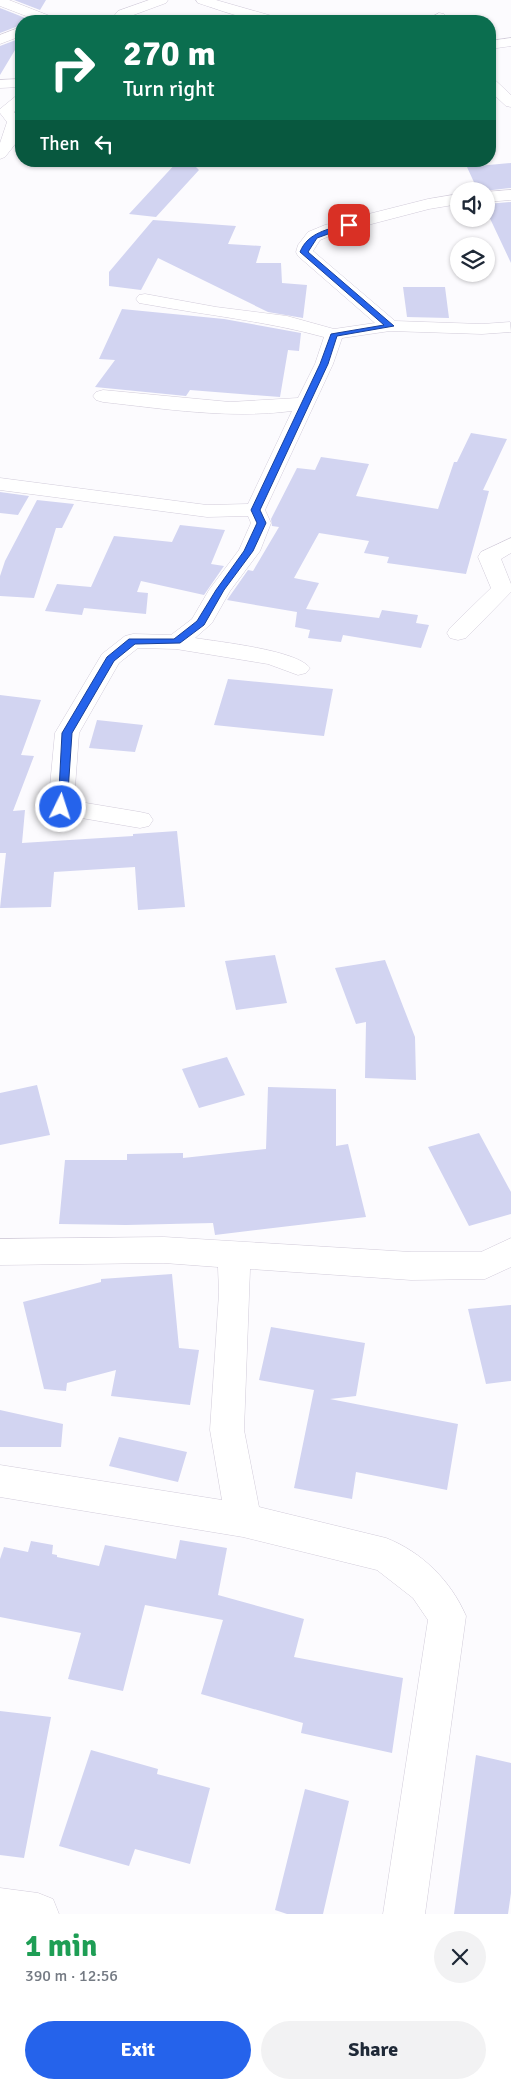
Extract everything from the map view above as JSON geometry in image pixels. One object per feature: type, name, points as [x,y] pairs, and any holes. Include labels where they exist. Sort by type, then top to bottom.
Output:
[{"type":"street","points":[[0,0],[35,15]]},
{"type":"street","points":[[122,15],[161,0]]},
{"type":"street","points":[[203,0],[248,15]]},
{"type":"street","points":[[0,40],[15,34]]},
{"type":"street","points":[[496,44],[511,42]]},
{"type":"street","points":[[0,84],[15,84]]},
{"type":"street","points":[[496,89],[511,103]]},
{"type":"street","points":[[3,147],[15,122],[6,111],[15,104]]},
{"type":"street","points":[[495,197],[511,196]]},
{"type":"street","points":[[390,326],[304,252],[306,245],[314,236],[331,229],[428,204],[450,200]]},
{"type":"street","points":[[145,299],[216,312],[287,321],[334,334],[390,326],[482,329],[511,326]]},
{"type":"street","points":[[255,510],[324,364],[334,334]]},
{"type":"street","points":[[103,396],[204,408],[280,408],[303,410]]},
{"type":"street","points":[[0,484],[207,511],[255,510]]},
{"type":"street","points":[[176,642],[201,623],[220,590],[248,551],[261,523],[255,510]]},
{"type":"street","points":[[458,633],[502,589],[489,557],[511,544]]},
{"type":"street","points":[[140,820],[61,807],[67,733],[110,659],[133,641],[176,642],[273,658],[298,668]]},
{"type":"street","points":[[0,1252],[164,1250],[412,1266],[485,1265],[511,1251]]},
{"type":"street","points":[[234,1254],[234,1293],[227,1430],[243,1520]]},
{"type":"street","points":[[0,1481],[243,1520],[386,1555],[426,1585],[447,1616],[404,1914]]},
{"type":"street","points":[[0,1908],[38,1914]]},
{"type":"building","points":[[14,0],[46,0],[40,10]]},
{"type":"building","points":[[0,8],[18,15],[15,15],[15,27],[0,33]]},
{"type":"building","points":[[15,40],[15,50],[0,75],[0,46]]},
{"type":"building","points":[[511,163],[511,188],[495,190],[495,182],[474,182],[467,167],[496,167],[496,164]]},
{"type":"building","points":[[172,167],[196,167],[199,170],[156,217],[129,214]]},
{"type":"building","points":[[511,202],[511,263],[494,227],[495,203]]},
{"type":"building","points":[[153,220],[236,226],[228,244],[261,246],[256,263],[281,263],[282,283],[307,285],[303,318],[268,312],[158,258],[141,290],[109,286],[109,272]]},
{"type":"building","points":[[403,287],[445,287],[449,318],[407,317]]},
{"type":"building","points":[[122,309],[224,319],[301,333],[299,351],[288,350],[280,397],[190,390],[186,396],[95,387],[115,360],[99,359]]},
{"type":"building","points":[[471,433],[507,439],[483,490],[489,491],[466,574],[387,563],[389,557],[364,553],[369,541],[319,533],[294,578],[319,583],[306,609],[379,618],[382,610],[418,615],[416,623],[429,625],[421,648],[343,635],[341,642],[308,638],[310,630],[295,627],[297,612],[227,600],[248,570],[253,571],[279,527],[272,526],[271,519],[297,468],[315,470],[321,457],[369,464],[356,496],[438,509],[454,462],[457,462]]},
{"type":"building","points":[[0,492],[29,496],[18,515],[0,513]]},
{"type":"building","points":[[37,500],[74,504],[62,528],[56,528],[34,598],[0,596],[0,576],[5,561]]},
{"type":"building","points":[[180,525],[225,530],[211,564],[224,566],[204,595],[141,581],[137,592],[148,593],[146,614],[84,608],[82,615],[45,611],[57,584],[91,587],[114,536],[172,542]]},
{"type":"building","points":[[228,679],[333,689],[324,736],[214,725]]},
{"type":"building","points":[[0,695],[41,700],[21,755],[34,756],[13,811],[25,810],[22,843],[133,836],[133,834],[177,831],[185,907],[138,910],[135,867],[54,872],[51,907],[0,908],[6,853],[0,853]]},
{"type":"building","points":[[97,720],[143,725],[135,752],[89,748]]},
{"type":"building","points":[[275,955],[287,1003],[236,1010],[225,961]]},
{"type":"building","points":[[385,960],[415,1037],[416,1080],[365,1078],[366,1022],[356,1024],[335,968]]},
{"type":"building","points":[[227,1057],[245,1095],[199,1108],[182,1069]]},
{"type":"building","points":[[37,1085],[50,1135],[0,1145],[0,1093]]},
{"type":"building","points":[[268,1087],[336,1089],[336,1146],[348,1144],[366,1217],[215,1235],[213,1223],[59,1224],[65,1160],[127,1160],[127,1154],[183,1153],[183,1158],[266,1149]]},
{"type":"building","points":[[479,1133],[511,1192],[511,1214],[469,1226],[428,1147]]},
{"type":"building","points":[[172,1274],[179,1348],[199,1350],[190,1405],[111,1396],[116,1370],[67,1383],[66,1391],[44,1389],[23,1302],[101,1282],[101,1279]]},
{"type":"building","points":[[511,1305],[511,1381],[486,1384],[468,1309]]},
{"type":"building","points":[[271,1327],[365,1343],[356,1396],[330,1399],[458,1424],[447,1490],[356,1472],[352,1499],[294,1488],[314,1390],[259,1380]]},
{"type":"building","points":[[0,1410],[63,1424],[61,1447],[0,1447]]},
{"type":"building","points":[[119,1437],[187,1452],[178,1482],[109,1466]]},
{"type":"building","points":[[180,1540],[227,1548],[218,1595],[304,1619],[294,1657],[403,1678],[392,1753],[301,1733],[303,1723],[201,1694],[223,1620],[145,1605],[123,1691],[68,1679],[81,1633],[0,1617],[0,1559],[4,1547],[28,1552],[31,1541],[53,1545],[52,1554],[57,1555],[57,1557],[99,1566],[105,1545],[176,1559]]},
{"type":"building","points":[[0,1711],[51,1717],[24,1858],[0,1855]]},
{"type":"building","points":[[91,1750],[158,1769],[157,1774],[210,1788],[190,1864],[135,1849],[129,1866],[59,1846]]},
{"type":"building","points":[[476,1755],[511,1763],[511,1893],[508,1914],[454,1914]]},
{"type":"building","points":[[305,1789],[349,1801],[323,1914],[287,1914],[275,1910]]},
{"type":"route","points":[[61,807],[67,733],[110,659],[133,641],[176,642],[201,623],[220,590],[248,551],[255,537],[261,523],[255,510],[324,364],[326,352],[334,334],[390,326],[304,252],[306,245],[314,236],[331,229],[349,225]]}]
